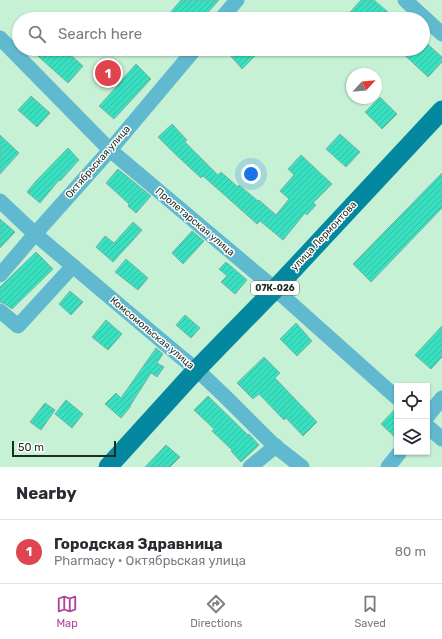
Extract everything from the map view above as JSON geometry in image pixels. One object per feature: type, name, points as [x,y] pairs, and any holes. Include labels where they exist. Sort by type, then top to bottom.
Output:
[{"type":"main road","name":"улица Лермонтова","points":[[108,467],[197,369],[442,110]]},
{"type":"street","points":[[227,12],[237,0]]},
{"type":"street","points":[[405,0],[418,12]]},
{"type":"street","points":[[430,23],[442,34]]},
{"type":"street","name":"Пролетарская улица","points":[[0,38],[12,50]]},
{"type":"street","name":"Пролетарская улица","points":[[18,56],[110,150],[275,288],[394,395]]},
{"type":"street","name":"Октябрьская улица","points":[[0,275],[110,150],[189,56]]},
{"type":"street","name":"Комсомольская улица","points":[[0,201],[35,234],[197,369],[276,446],[302,467]]},
{"type":"street","points":[[0,311],[18,326],[73,266]]},
{"type":"street","points":[[430,414],[442,398]]},
{"type":"street","points":[[430,429],[442,440]]},
{"type":"street","points":[[250,467],[276,446]]},
{"type":"street","points":[[388,467],[398,455]]},
{"type":"building","points":[[181,0],[219,0],[208,12],[171,12]]},
{"type":"building","points":[[361,0],[374,0],[388,12],[350,12]]},
{"type":"building","points":[[430,46],[442,57],[442,62],[428,77],[406,56],[430,56]]},
{"type":"building","points":[[38,56],[72,56],[83,66],[68,83]]},
{"type":"building","points":[[231,56],[255,56],[242,69]]},
{"type":"building","points":[[136,64],[151,79],[114,119],[99,106]]},
{"type":"building","points":[[31,96],[50,113],[37,127],[18,110]]},
{"type":"building","points":[[382,99],[397,114],[382,129],[365,112],[373,104],[382,104]]},
{"type":"building","points":[[172,124],[187,140],[185,142],[218,175],[221,172],[238,187],[239,185],[258,201],[259,200],[276,215],[289,199],[280,191],[294,175],[288,169],[301,155],[332,184],[313,203],[316,205],[307,215],[305,213],[283,240],[260,221],[257,224],[203,176],[201,178],[158,137]]},
{"type":"building","points":[[340,134],[360,152],[346,167],[326,149]]},
{"type":"building","points":[[0,135],[19,153],[0,174]]},
{"type":"building","points":[[68,148],[79,160],[60,181],[59,180],[40,203],[27,192]]},
{"type":"building","points":[[118,169],[151,196],[136,213],[128,206],[129,204],[106,183]]},
{"type":"building","points":[[442,173],[442,208],[371,282],[353,264]]},
{"type":"building","points":[[0,219],[15,232],[0,248]]},
{"type":"building","points":[[133,222],[142,230],[113,262],[96,247],[105,236],[114,243]]},
{"type":"building","points":[[192,231],[204,241],[183,264],[172,253]]},
{"type":"building","points":[[36,252],[53,269],[12,309],[0,302],[0,287]]},
{"type":"building","points":[[126,259],[148,278],[138,290],[115,272]]},
{"type":"building","points":[[226,262],[247,280],[235,294],[221,282],[227,276],[219,269]]},
{"type":"building","points":[[70,291],[83,302],[71,315],[59,304]]},
{"type":"building","points":[[185,315],[200,328],[191,338],[176,325]]},
{"type":"building","points":[[106,320],[122,334],[108,350],[92,337]]},
{"type":"building","points":[[296,323],[312,341],[297,356],[280,339]]},
{"type":"building","points":[[442,326],[442,357],[431,369],[415,355]]},
{"type":"building","points":[[156,348],[163,354],[157,363],[164,367],[157,377],[151,373],[131,406],[121,418],[105,404],[116,393],[121,398]]},
{"type":"building","points":[[264,357],[280,373],[275,378],[317,422],[303,436],[286,418],[284,420],[259,394],[253,399],[237,383]]},
{"type":"building","points":[[208,396],[259,445],[241,462],[231,451],[232,450],[212,431],[214,429],[194,410]]},
{"type":"building","points":[[66,400],[83,414],[72,428],[55,414]]},
{"type":"building","points":[[45,403],[55,410],[41,430],[30,422]]},
{"type":"building","points":[[394,410],[394,436],[381,424]]},
{"type":"building","points":[[166,445],[180,457],[170,467],[145,467]]},
{"type":"place","name":"Городская Здравница","points":[[108,73]]}]
